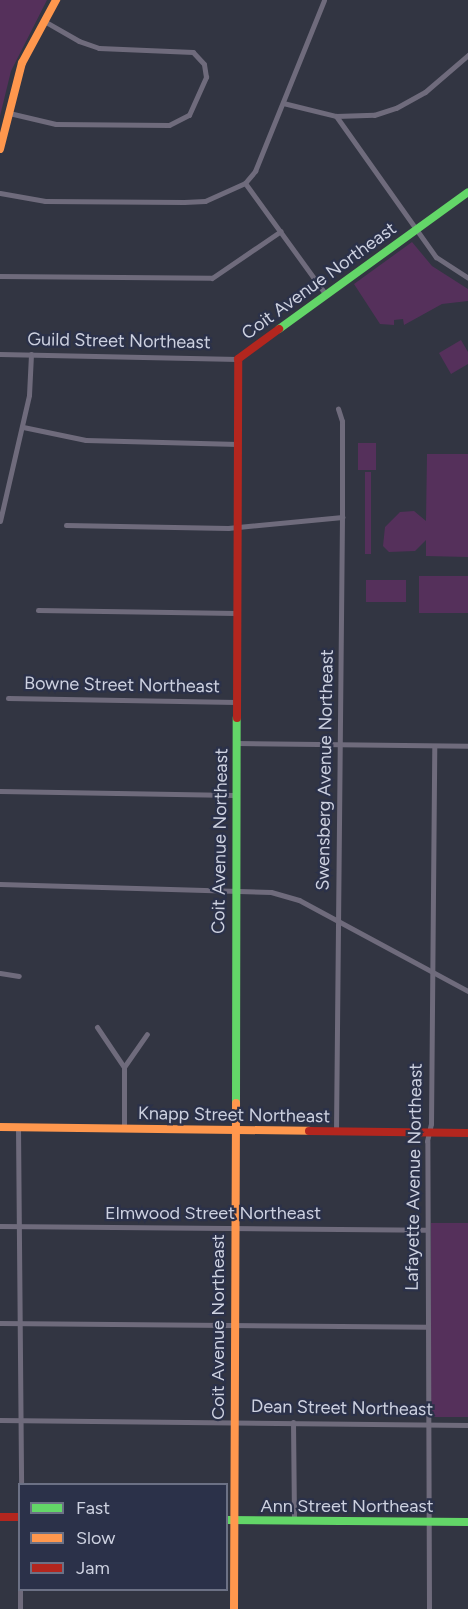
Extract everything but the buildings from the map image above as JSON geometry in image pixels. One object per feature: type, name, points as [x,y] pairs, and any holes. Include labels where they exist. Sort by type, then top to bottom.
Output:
[{"type":"street","points":[[0,149],[21,63],[56,0]]},
{"type":"street","points":[[0,193],[45,201],[184,202],[205,201],[245,183],[283,103],[324,0]]},
{"type":"street","points":[[9,113],[56,124],[169,125],[189,116],[206,77],[204,64],[193,52],[99,48],[79,41],[44,21]]},
{"type":"street","points":[[283,103],[336,116],[374,115],[396,108],[424,92],[468,55]]},
{"type":"street","points":[[336,116],[436,256],[468,278]]},
{"type":"street","points":[[245,183],[326,295]]},
{"type":"street","name":"Coit Avenue Northeast","points":[[234,1609],[230,1520],[233,1422],[232,1130],[237,359],[468,192]]},
{"type":"street","points":[[0,276],[212,278],[280,231]]},
{"type":"street","name":"Guild Street Northeast","points":[[0,354],[237,359]]},
{"type":"street","points":[[0,521],[23,427],[31,354]]},
{"type":"street","name":"Swensberg Avenue Northeast","points":[[336,1131],[342,517],[342,421],[338,409]]},
{"type":"street","points":[[23,427],[86,440],[238,444]]},
{"type":"street","points":[[66,525],[237,527],[342,517]]},
{"type":"street","points":[[38,610],[236,614]]},
{"type":"street","name":"Bowne Street Northeast","points":[[8,698],[236,702]]},
{"type":"street","points":[[236,743],[468,746]]},
{"type":"street","name":"Lafayette Avenue Northeast","points":[[429,1609],[426,1230],[434,746]]},
{"type":"street","points":[[0,791],[234,795]]},
{"type":"street","points":[[0,884],[234,888],[290,897],[468,991]]},
{"type":"street","points":[[0,973],[19,976]]},
{"type":"street","points":[[97,1027],[124,1067],[124,1128]]},
{"type":"street","points":[[124,1067],[147,1034]]},
{"type":"street","name":"Knapp Street Northeast","points":[[0,1126],[468,1133]]},
{"type":"street","points":[[18,1127],[21,1483]]},
{"type":"street","name":"Elmwood Street Northeast","points":[[0,1226],[426,1230]]},
{"type":"street","points":[[0,1323],[427,1327]]},
{"type":"street","name":"Dean Street Northeast","points":[[0,1420],[468,1425]]},
{"type":"street","points":[[293,1422],[294,1520]]},
{"type":"street","points":[[0,1517],[18,1517]]},
{"type":"street","name":"Ann Street Northeast","points":[[230,1520],[468,1522]]},
{"type":"street","points":[[20,1591],[20,1609]]},
{"type":"shaded area","points":[[0,0],[47,0],[11,71],[0,116]]},
{"type":"shaded area","points":[[412,242],[432,266],[468,289],[468,301],[442,304],[404,325],[403,319],[394,320],[394,325],[380,324],[354,284]]},
{"type":"shaded area","points":[[461,340],[468,352],[468,364],[451,374],[439,353]]},
{"type":"shaded area","points":[[358,443],[376,443],[376,470],[358,470]]},
{"type":"shaded area","points":[[427,454],[468,454],[468,557],[426,556],[426,540],[415,551],[389,552],[383,546],[385,527],[400,512],[414,511],[426,521]]},
{"type":"shaded area","points":[[365,472],[371,472],[371,554],[365,554]]},
{"type":"shaded area","points":[[419,576],[468,576],[468,613],[419,613]]},
{"type":"shaded area","points":[[366,580],[406,580],[406,602],[366,602]]},
{"type":"shaded area","points":[[431,1223],[468,1223],[468,1417],[431,1417]]},
{"type":"traffic: fast","points":[[279,329],[468,192]]},
{"type":"traffic: fast","points":[[236,1103],[237,718]]},
{"type":"traffic: fast","points":[[228,1520],[468,1522]]},
{"type":"traffic: slow","points":[[0,149],[22,63],[56,0]]},
{"type":"traffic: slow","points":[[234,1609],[236,1103]]},
{"type":"traffic: slow","points":[[0,1127],[309,1131]]},
{"type":"traffic: jam","points":[[237,718],[238,359],[279,329]]},
{"type":"traffic: jam","points":[[309,1131],[468,1133]]},
{"type":"traffic: jam","points":[[0,1517],[18,1517]]}]
